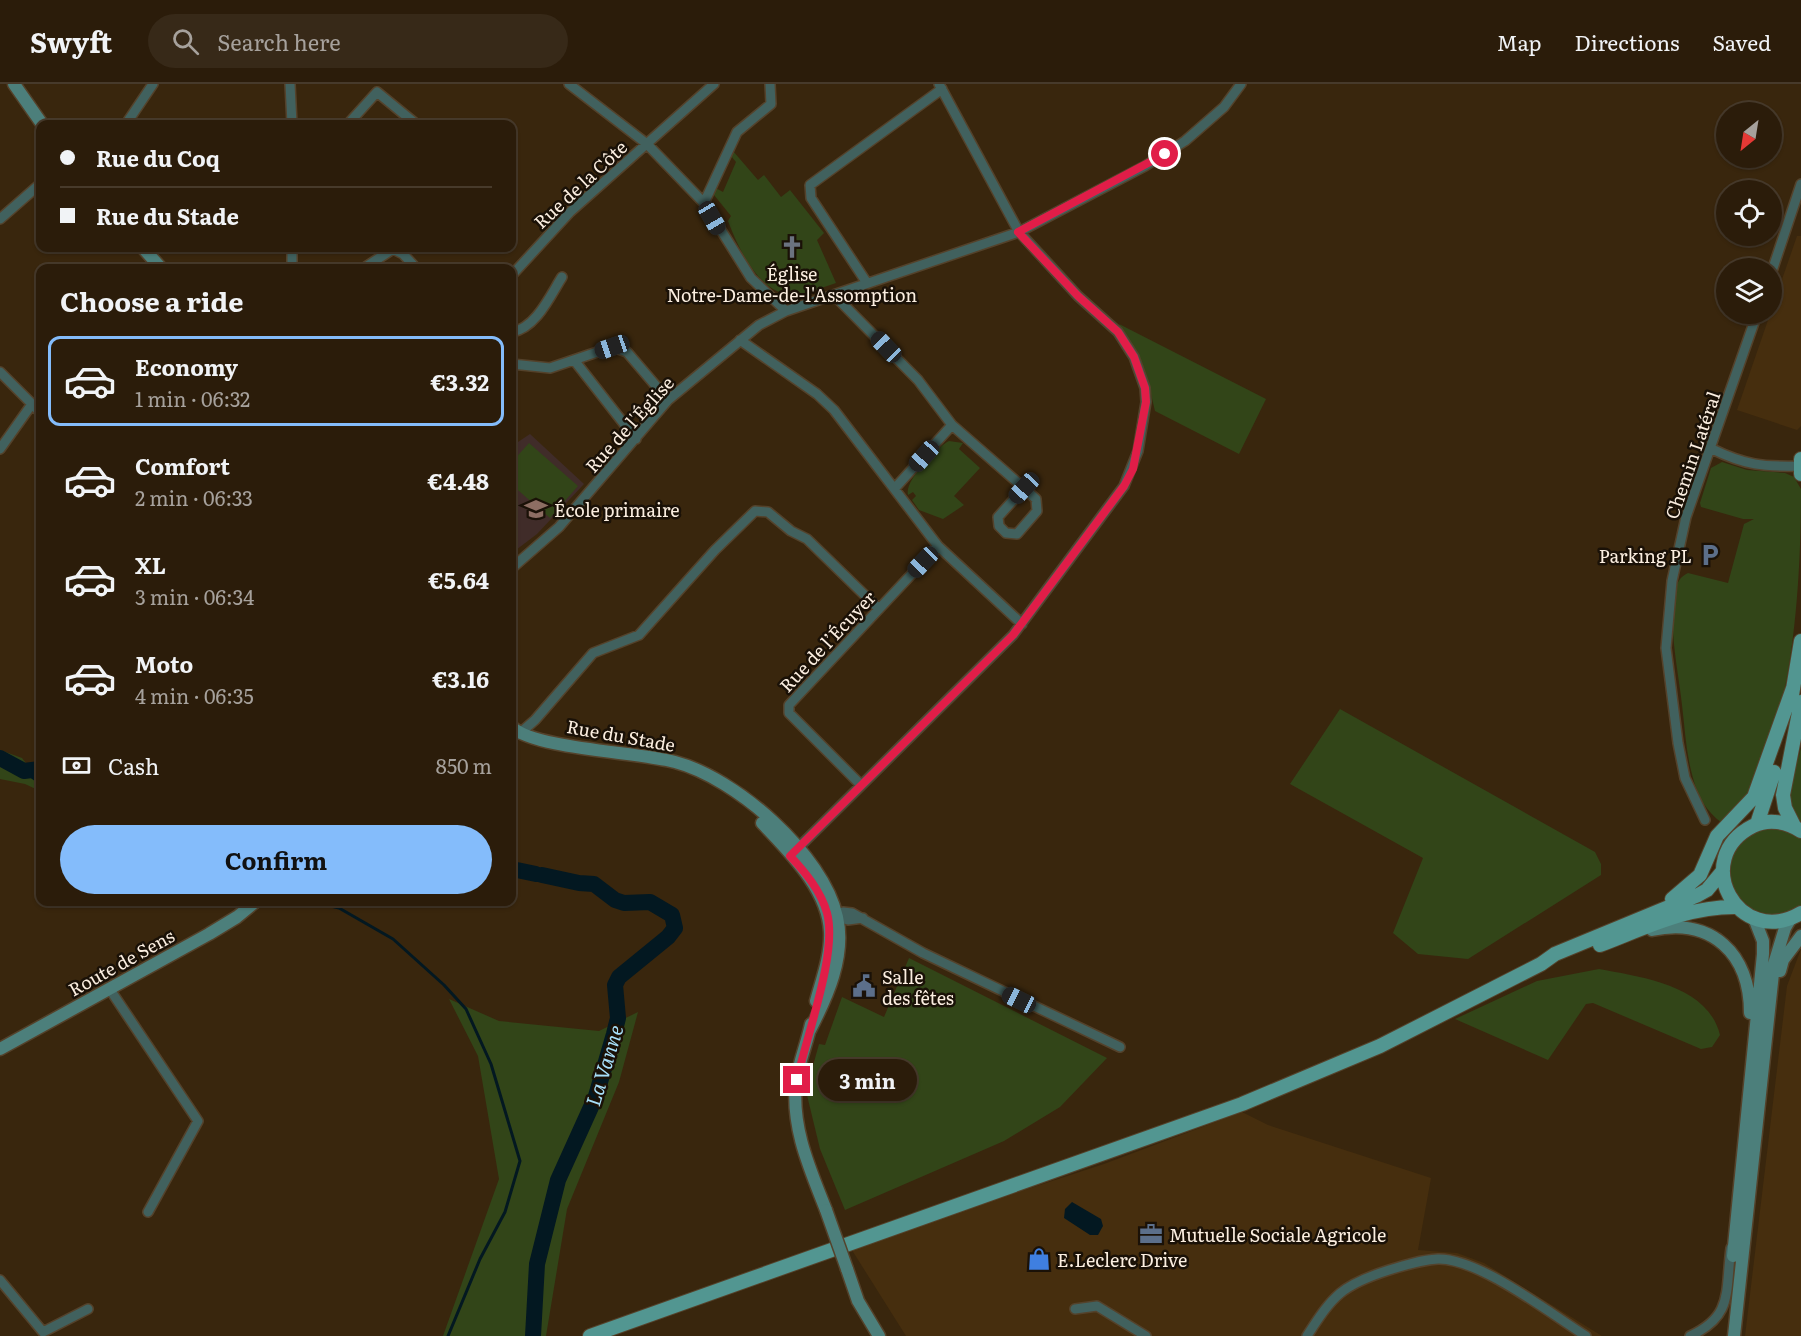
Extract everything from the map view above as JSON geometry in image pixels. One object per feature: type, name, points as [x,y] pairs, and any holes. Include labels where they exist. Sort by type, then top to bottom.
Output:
[{"type":"main road","points":[[1757,824],[1785,737],[1801,641]]},
{"type":"main road","points":[[1628,929],[1679,896],[1691,885],[1700,875],[1717,836],[1754,797],[1793,688]]},
{"type":"main road","points":[[1797,829],[1785,808],[1783,795],[1801,702]]},
{"type":"main road","points":[[1796,916],[1766,922],[1754,918],[1737,907],[1726,891],[1722,872],[1725,856],[1732,842],[1743,831],[1757,824],[1776,822],[1797,829]]},
{"type":"main road","points":[[590,1336],[1275,1091],[1380,1046],[1541,964],[1560,961],[1698,895],[1707,890],[1722,872]]},
{"type":"main road","points":[[1628,929],[1679,914],[1717,907],[1737,907]]},
{"type":"street","points":[[14,84],[39,120]]},
{"type":"street","points":[[129,120],[153,84]]},
{"type":"street","points":[[290,84],[292,120]]},
{"type":"street","points":[[569,84],[646,144],[704,203],[751,278],[786,311]]},
{"type":"street","name":"Rue de la Côte","points":[[516,271],[570,212],[714,84]]},
{"type":"street","points":[[704,203],[736,132],[771,104],[770,84]]},
{"type":"street","name":"Rue de l'Église","points":[[516,565],[559,527],[668,400],[740,340],[786,311],[1018,232],[1145,166],[1185,141],[1224,107],[1241,84]]},
{"type":"street","points":[[794,852],[1022,624],[1124,486],[1138,451],[1146,402],[1141,372],[1118,332],[1078,296],[1018,232],[941,86],[810,185],[812,198],[867,283]]},
{"type":"street","points":[[352,120],[377,92],[411,120]]},
{"type":"street","points":[[1776,258],[1801,184]]},
{"type":"street","points":[[0,219],[36,188]]},
{"type":"street","points":[[147,252],[157,264]]},
{"type":"street","points":[[370,264],[388,252]]},
{"type":"street","points":[[400,252],[412,264]]},
{"type":"street","points":[[516,332],[520,331],[537,315],[562,277]]},
{"type":"street","points":[[834,295],[918,380],[952,424],[1024,488],[1036,499],[1037,511],[1017,534],[1006,533],[999,526],[998,517],[1024,488]]},
{"type":"street","name":"Chemin Latéral","points":[[1705,820],[1685,778],[1666,648],[1672,581],[1686,517],[1712,449],[1754,324]]},
{"type":"street","points":[[740,340],[817,394],[849,429],[938,546],[1022,624]]},
{"type":"street","points":[[516,364],[550,368],[612,347],[620,348],[627,352],[668,400]]},
{"type":"street","points":[[574,360],[636,439]]},
{"type":"street","points":[[0,372],[36,408]]},
{"type":"street","points":[[0,449],[32,404]]},
{"type":"street","points":[[895,488],[952,424]]},
{"type":"street","points":[[1712,449],[1738,462],[1759,466],[1801,466]]},
{"type":"street","points":[[516,730],[535,720],[593,652],[639,635],[715,550],[755,511],[768,512],[791,531],[807,539],[879,609]]},
{"type":"street","name":"Rue de l’Écuyer","points":[[860,784],[788,708],[938,546]]},
{"type":"street","name":"Rue du Stade","points":[[516,730],[544,740],[678,763],[717,779],[768,817],[794,852],[822,880],[832,916],[837,961],[824,1003],[810,1030],[797,1080],[795,1102],[800,1140],[858,1301],[879,1336]]},
{"type":"street","name":"Route de Sens","points":[[0,1049],[209,934],[250,906]]},
{"type":"street","points":[[832,916],[852,912],[922,953],[1120,1047]]},
{"type":"street","points":[[1734,1336],[1774,964],[1785,928],[1796,916]]},
{"type":"street","points":[[1727,1336],[1738,1190],[1763,954],[1762,941],[1754,918]]},
{"type":"street","points":[[1628,929],[1668,926],[1690,928],[1710,934],[1725,945],[1739,961],[1748,981],[1750,1069]]},
{"type":"street","points":[[1768,1006],[1783,960],[1801,936]]},
{"type":"street","points":[[109,988],[198,1121],[148,1212]]},
{"type":"street","points":[[1690,1336],[1705,1329],[1723,1311],[1738,1190]]},
{"type":"street","points":[[1307,1336],[1323,1310],[1347,1286],[1416,1262],[1440,1259],[1460,1262],[1481,1271],[1586,1336]]},
{"type":"street","points":[[0,1281],[43,1332],[88,1310]]},
{"type":"street","points":[[1075,1309],[1097,1306],[1146,1336]]},
{"type":"shaded area","points":[[1797,236],[1801,236],[1801,426],[1797,430],[1737,410],[1767,324],[1782,324],[1782,280]]},
{"type":"shaded area","name":"École primaire","points":[[530,434],[584,484],[537,534],[516,550],[516,443]]},
{"type":"shaded area","points":[[1801,949],[1801,1336],[1745,1336],[1787,986]]},
{"type":"shaded area","points":[[1242,1112],[1268,1125],[1431,1178],[1418,1250],[1457,1253],[1484,1263],[1602,1336],[906,1336],[850,1247],[1104,1164]]},
{"type":"green space","points":[[733,151],[758,180],[764,175],[781,197],[790,190],[824,233],[817,240],[836,283],[792,295],[780,292],[759,278],[737,243],[728,221],[731,216],[714,195],[712,186],[723,192],[736,162],[731,156]]},
{"type":"green space","points":[[1119,324],[1266,399],[1239,454],[1155,411],[1149,386]]},
{"type":"green space","points":[[949,441],[963,443],[959,449],[980,468],[954,496],[964,505],[943,519],[919,510],[912,500],[916,496],[913,492],[908,495],[908,489],[916,473],[937,450]]},
{"type":"green space","points":[[529,443],[578,486],[550,518],[516,488],[516,458]]},
{"type":"green space","points":[[1722,462],[1747,470],[1785,473],[1794,477],[1801,489],[1801,524],[1793,640],[1779,717],[1755,785],[1745,800],[1722,823],[1703,803],[1691,769],[1674,648],[1673,605],[1679,580],[1688,573],[1728,583],[1744,524],[1754,519],[1743,519],[1701,507],[1700,503],[1711,468]]},
{"type":"green space","points":[[1340,709],[1595,852],[1601,864],[1601,875],[1468,959],[1418,954],[1393,933],[1423,858],[1290,784]]},
{"type":"green space","points":[[1801,748],[1801,822],[1791,806],[1790,796]]},
{"type":"green space","points":[[0,750],[22,758],[36,775],[36,789],[25,784],[0,779]]},
{"type":"green space","points":[[1777,827],[1801,837],[1801,906],[1778,916],[1758,914],[1742,903],[1732,886],[1729,867],[1735,849],[1750,834]]},
{"type":"green space","points":[[909,958],[1107,1058],[1060,1107],[1004,1141],[845,1210],[820,1149],[806,1091],[819,1044],[825,1045],[842,997],[884,1017]]},
{"type":"green space","points":[[1599,969],[1653,980],[1688,994],[1713,1018],[1720,1035],[1712,1047],[1701,1049],[1593,1003],[1586,1004],[1548,1060],[1455,1019],[1537,981]]},
{"type":"green space","points":[[449,999],[499,1021],[599,1031],[638,1012],[619,1082],[567,1209],[546,1336],[443,1336],[499,1179],[478,1056]]},
{"type":"water","points":[[1072,1202],[1101,1219],[1103,1226],[1098,1235],[1090,1235],[1064,1218],[1065,1209]]},
{"type":"waterway","name":"La Vanne","points":[[0,758],[24,771],[36,770]]},
{"type":"waterway","points":[[24,771],[36,780]]},
{"type":"waterway","name":"La Vanne","points":[[516,870],[536,874]]},
{"type":"waterway","name":"La Vanne","points":[[533,1336],[537,1264],[558,1180],[596,1096],[614,1034],[618,1018],[615,985],[619,977],[668,937],[675,928],[672,915],[650,902],[624,903],[615,900],[594,884],[542,875]]},
{"type":"waterway","points":[[331,906],[339,908],[393,939],[444,985],[466,1009],[491,1064],[520,1161],[505,1212],[480,1259],[448,1336]]},
{"type":"place","name":"Église Notre-Dame-de-l'Assomption","points":[[792,247]]},
{"type":"place","name":"École primaire","points":[[536,509]]},
{"type":"place","name":"Parking PL","points":[[1710,555]]},
{"type":"place","name":"Salle des fêtes","points":[[864,986]]},
{"type":"place","name":"Mutuelle Sociale Agricole","points":[[1151,1234]]},
{"type":"place","name":"E.Leclerc Drive","points":[[1039,1259]]},
{"type":"route","points":[[797,1080],[826,962],[830,934],[824,904],[812,883],[790,856],[823,820],[1013,635],[1124,486],[1133,469],[1138,451],[1146,402],[1141,372],[1134,357],[1118,332],[1078,296],[1018,232],[1165,154]]}]
